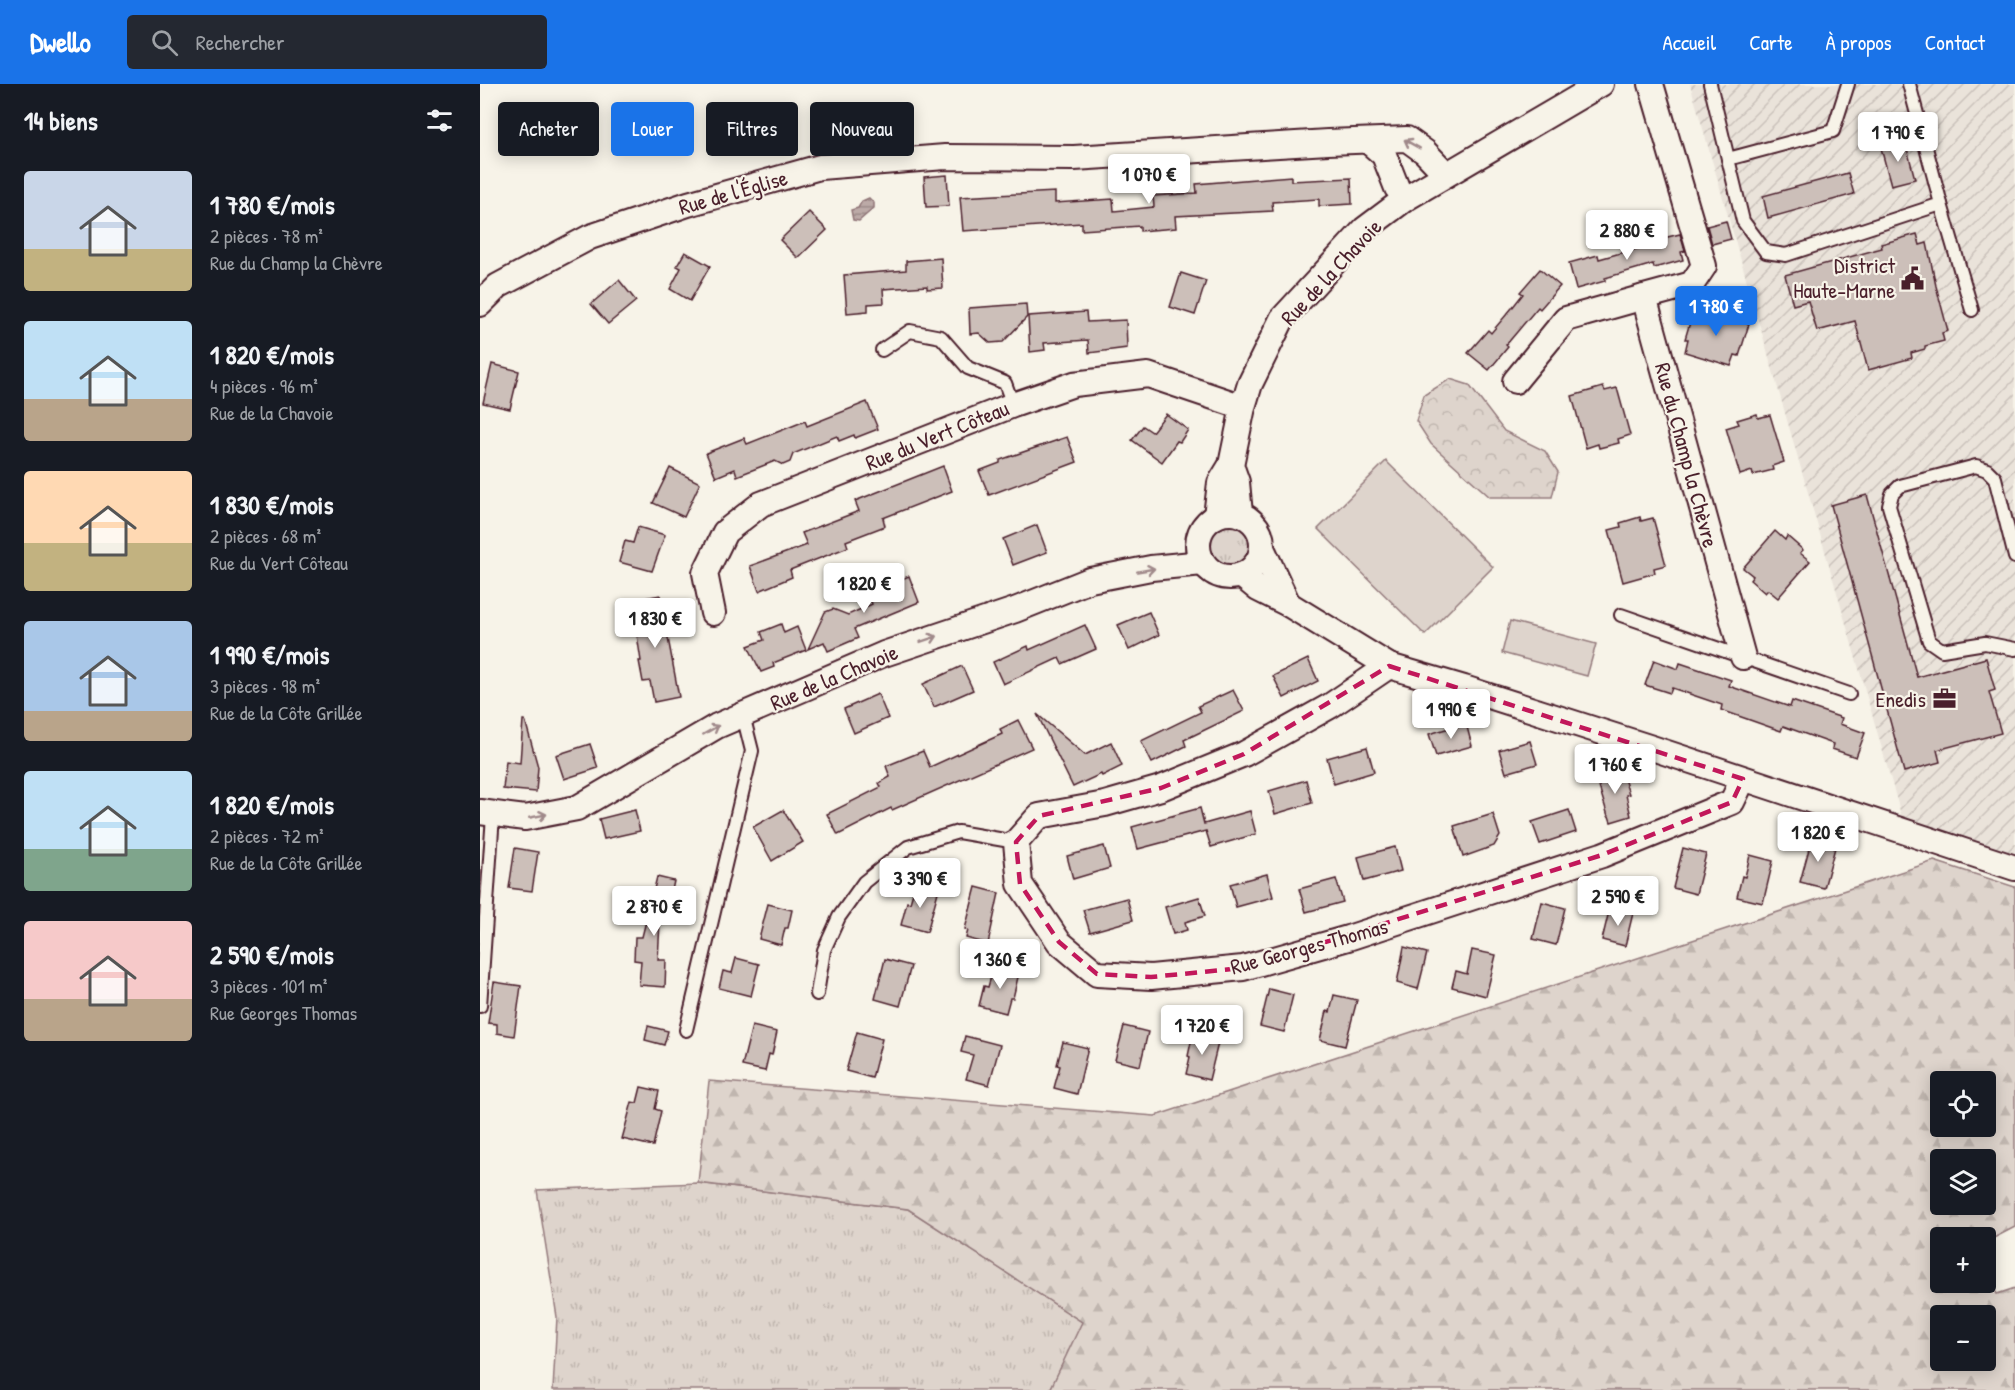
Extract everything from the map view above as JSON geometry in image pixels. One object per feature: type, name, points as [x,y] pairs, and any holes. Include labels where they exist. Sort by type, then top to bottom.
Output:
[{"type":"street","name":"Rue de la Chavoie","points":[[1216,516],[1220,483],[1231,465],[1250,384],[1282,319],[1365,229],[1405,199],[1601,84]]},
{"type":"street","points":[[1515,381],[1566,319],[1692,284],[1704,266],[1651,84]]},
{"type":"street","name":"Rue de l'Église","points":[[480,304],[498,286],[590,237],[688,204],[820,167],[945,157],[1074,158],[1407,139],[1425,152],[1446,174]]},
{"type":"street","points":[[1368,141],[1384,155],[1397,188],[1405,199]]},
{"type":"street","name":"Rue du Champ la Chèvre","points":[[1644,297],[1743,657]]},
{"type":"street","name":"Rue du Vert Côteau","points":[[713,613],[705,573],[725,532],[761,504],[1013,405],[1074,384],[1148,375],[1243,407]]},
{"type":"street","name":"Rue de la Chavoie","points":[[1231,465],[1237,482],[1240,514]]},
{"type":"street","points":[[1262,548],[1255,564],[1241,575],[1220,576],[1203,563],[1198,553],[1197,542],[1200,531],[1216,516],[1224,513],[1240,514],[1250,519],[1257,527],[1262,548],[1288,604]]},
{"type":"street","name":"Rue de la Chavoie","points":[[487,813],[525,818],[577,808],[717,726],[884,654],[1015,610],[1090,580],[1151,568],[1203,563]]},
{"type":"street","points":[[1241,575],[1258,590],[1288,604],[1389,666],[1476,691],[2015,868]]},
{"type":"street","points":[[1016,842],[1040,816],[1105,804],[1161,788],[1244,754],[1330,706],[1389,666]]},
{"type":"street","name":"Rue Georges Thomas","points":[[1016,842],[1020,884],[1059,942],[1097,974],[1151,977],[1243,968],[1471,899],[1602,855],[1705,814],[1732,802],[1743,779]]},
{"type":"lane","points":[[1710,84],[1743,221],[1766,252],[1786,255],[1941,204]]},
{"type":"lane","points":[[1728,159],[1833,131],[1848,84]]},
{"type":"lane","points":[[1909,84],[1972,310]]},
{"type":"lane","points":[[882,350],[910,331],[941,337],[968,368],[1005,382],[1013,405]]},
{"type":"lane","points":[[2015,557],[1995,478],[1987,470],[1976,466],[1900,486],[1892,494],[1889,506],[1929,641],[1942,650],[1985,643],[2015,649]]},
{"type":"lane","points":[[1621,615],[1849,694]]},
{"type":"lane","points":[[686,1030],[752,752],[743,715]]},
{"type":"lane","points":[[480,1006],[487,813]]},
{"type":"lane","points":[[817,994],[824,950],[839,917],[864,882],[908,847],[958,832],[1016,842]]},
{"type":"highlighted area","points":[[1389,666],[1743,779],[1732,802],[1602,855],[1243,968],[1151,977],[1097,974],[1059,942],[1020,884],[1016,842],[1039,816],[1161,788],[1244,754]]},
{"type":"shaded area","points":[[1690,84],[2015,84],[2015,853],[1902,818]]},
{"type":"shaded area","points":[[869,198],[874,203],[874,208],[859,221],[853,220],[851,210],[858,208],[862,201]]},
{"type":"green space","points":[[1450,379],[1469,385],[1504,431],[1545,451],[1558,472],[1552,497],[1490,497],[1431,444],[1416,421],[1424,395]]},
{"type":"green space","points":[[1386,461],[1493,567],[1425,635],[1318,529]]},
{"type":"green space","points":[[1228,503],[1244,506],[1258,515],[1267,529],[1270,545],[1267,561],[1258,575],[1244,584],[1228,587],[1212,584],[1198,575],[1189,561],[1186,545],[1189,529],[1198,515],[1212,506]]},
{"type":"green space","points":[[1510,621],[1596,644],[1587,676],[1502,653]]},
{"type":"green space","points":[[1934,861],[2015,887],[2015,1227],[1996,1237],[1996,1227],[1930,1227],[1930,1293],[1996,1292],[1997,1294],[2015,1288],[2015,1390],[1050,1390],[1082,1322],[908,1209],[698,1183],[709,1081],[1155,1116]]},
{"type":"green space","points":[[698,1183],[908,1209],[1083,1322],[1050,1390],[553,1390],[557,1317],[537,1190]]},
{"type":"building","points":[[1905,141],[1915,179],[1891,185],[1881,148]]},
{"type":"building","points":[[1848,173],[1854,194],[1768,218],[1763,196]]},
{"type":"building","points":[[947,175],[949,206],[926,207],[924,177]]},
{"type":"building","points":[[1291,176],[1291,181],[1351,178],[1352,204],[1319,206],[1319,199],[1272,202],[1273,211],[1175,216],[1176,228],[1140,231],[1140,226],[1082,230],[1082,223],[963,231],[960,197],[1055,192],[1055,203],[1113,199],[1114,211],[1154,207],[1153,196],[1197,193],[1196,184]]},
{"type":"building","points":[[809,212],[827,230],[798,258],[780,240]]},
{"type":"building","points":[[1726,221],[1731,239],[1712,244],[1707,226]]},
{"type":"building","points":[[1680,234],[1685,251],[1681,252],[1683,260],[1654,268],[1653,264],[1576,289],[1569,263],[1598,255],[1599,259],[1648,246],[1647,242]]},
{"type":"building","points":[[1917,234],[1920,245],[1927,243],[1948,331],[1942,333],[1944,341],[1911,353],[1912,358],[1868,370],[1855,321],[1817,331],[1808,301],[1793,305],[1785,275],[1882,248],[1881,244]]},
{"type":"building","points":[[685,252],[710,266],[690,301],[670,289],[681,268],[677,266]]},
{"type":"building","points":[[941,258],[943,288],[927,289],[927,286],[883,289],[884,303],[868,304],[868,311],[847,313],[844,275],[906,270],[906,261]]},
{"type":"building","points":[[1540,269],[1560,286],[1540,309],[1538,307],[1506,345],[1508,347],[1489,370],[1468,353],[1488,330],[1491,333],[1523,294],[1520,292]]},
{"type":"building","points":[[1181,273],[1206,281],[1195,315],[1170,307]]},
{"type":"building","points":[[619,280],[636,301],[608,324],[591,304]]},
{"type":"building","points":[[1026,304],[1027,317],[1003,342],[990,343],[979,333],[970,334],[969,308]]},
{"type":"building","points":[[1698,308],[1749,324],[1739,356],[1735,355],[1731,366],[1685,352],[1688,339],[1685,339],[1691,319],[1695,320]]},
{"type":"building","points":[[1086,312],[1087,322],[1126,320],[1127,348],[1089,353],[1088,340],[1044,343],[1045,350],[1030,352],[1028,316]]},
{"type":"building","points":[[492,364],[519,371],[510,409],[483,403]]},
{"type":"building","points":[[1603,387],[1605,391],[1617,388],[1630,435],[1618,439],[1619,443],[1599,448],[1598,444],[1586,448],[1572,396]]},
{"type":"building","points":[[867,402],[878,429],[855,438],[854,435],[839,441],[837,436],[793,454],[790,462],[783,465],[775,461],[737,476],[735,469],[716,477],[706,453],[744,438],[747,444],[805,421],[807,426]]},
{"type":"building","points":[[1166,414],[1188,430],[1162,462],[1132,440],[1143,426],[1152,432]]},
{"type":"building","points":[[1757,414],[1758,418],[1770,415],[1784,462],[1772,466],[1773,470],[1753,475],[1752,471],[1740,475],[1726,428],[1739,424],[1737,420]]},
{"type":"building","points":[[1067,437],[1077,462],[989,495],[979,471],[1000,463],[1000,460]]},
{"type":"building","points":[[943,466],[952,491],[883,518],[885,526],[846,541],[848,547],[790,570],[792,577],[759,591],[750,566],[807,545],[802,533],[859,511],[855,501]]},
{"type":"building","points":[[670,468],[700,483],[684,517],[653,503]]},
{"type":"building","points":[[1867,495],[1917,677],[1986,658],[1995,690],[1989,692],[2001,733],[1937,750],[1940,762],[1904,772],[1831,505]]},
{"type":"building","points":[[1640,517],[1641,521],[1653,518],[1666,565],[1654,568],[1655,573],[1623,582],[1609,530],[1621,527],[1620,523]]},
{"type":"building","points":[[1037,525],[1047,552],[1013,565],[1003,539]]},
{"type":"building","points":[[638,527],[665,535],[652,571],[619,562],[625,541],[633,543]]},
{"type":"building","points":[[1775,531],[1785,540],[1787,536],[1803,550],[1800,553],[1810,561],[1778,598],[1768,590],[1765,593],[1750,580],[1753,576],[1743,568]]},
{"type":"building","points":[[909,576],[919,602],[854,629],[858,638],[828,651],[824,642],[808,649],[825,612],[833,609],[848,615],[872,604],[868,593]]},
{"type":"building","points":[[660,595],[679,697],[654,702],[650,681],[643,682],[635,622],[638,621],[633,600]]},
{"type":"building","points":[[1149,612],[1159,635],[1129,650],[1118,625]]},
{"type":"building","points":[[781,624],[784,633],[797,627],[806,650],[773,663],[774,667],[761,672],[748,646],[764,640],[761,632]]},
{"type":"building","points":[[1085,625],[1096,649],[1062,664],[1059,658],[1003,684],[993,662],[1028,646],[1029,650]]},
{"type":"building","points":[[1308,659],[1318,681],[1284,698],[1273,676]]},
{"type":"building","points":[[1654,660],[1678,669],[1680,663],[1731,680],[1729,686],[1790,707],[1792,701],[1842,718],[1840,724],[1865,733],[1856,757],[1832,749],[1833,744],[1783,726],[1781,731],[1721,710],[1722,705],[1672,688],[1670,693],[1645,685]]},
{"type":"building","points":[[962,666],[973,690],[934,707],[923,684]]},
{"type":"building","points":[[1233,690],[1244,711],[1184,740],[1186,746],[1152,763],[1141,741],[1201,712],[1198,706]]},
{"type":"building","points":[[878,694],[888,718],[854,733],[844,709]]},
{"type":"building","points":[[1037,714],[1085,755],[1111,742],[1122,766],[1073,787]]},
{"type":"building","points":[[523,720],[525,720],[538,767],[536,792],[503,789],[506,761],[520,763]]},
{"type":"building","points":[[1018,720],[1032,748],[892,810],[891,808],[838,835],[827,814],[881,787],[879,783],[890,777],[886,766],[923,751],[930,767],[1002,734],[1000,729]]},
{"type":"building","points":[[1466,723],[1472,746],[1436,756],[1429,734]]},
{"type":"building","points":[[1530,741],[1537,764],[1506,773],[1499,750]]},
{"type":"building","points":[[590,744],[598,768],[564,779],[556,755]]},
{"type":"building","points":[[1367,747],[1374,772],[1334,784],[1327,758]]},
{"type":"building","points":[[1621,769],[1629,794],[1626,795],[1631,816],[1611,822],[1596,777]]},
{"type":"building","points":[[1306,780],[1312,803],[1275,814],[1269,791]]},
{"type":"building","points":[[1200,808],[1204,824],[1250,811],[1256,834],[1211,847],[1206,831],[1138,849],[1132,827]]},
{"type":"building","points":[[635,810],[640,831],[604,839],[599,819]]},
{"type":"building","points":[[783,810],[803,842],[772,861],[753,827]]},
{"type":"building","points":[[1569,810],[1576,832],[1540,844],[1532,822]]},
{"type":"building","points":[[1493,814],[1500,836],[1494,846],[1463,857],[1454,826]]},
{"type":"building","points":[[1812,838],[1836,844],[1824,888],[1800,882]]},
{"type":"building","points":[[1104,846],[1110,868],[1073,879],[1067,856]]},
{"type":"building","points":[[1395,847],[1401,871],[1364,881],[1358,857]]},
{"type":"building","points":[[515,848],[538,852],[532,891],[509,888]]},
{"type":"building","points":[[1683,848],[1706,854],[1696,894],[1673,888]]},
{"type":"building","points":[[1750,855],[1773,861],[1763,903],[1737,897]]},
{"type":"building","points":[[1267,874],[1273,897],[1236,907],[1230,884]]},
{"type":"building","points":[[657,877],[674,881],[665,923],[660,922],[658,960],[666,960],[665,987],[639,985],[641,961],[634,960],[635,937],[642,937]]},
{"type":"building","points":[[1336,879],[1343,902],[1306,912],[1299,889]]},
{"type":"building","points":[[915,886],[938,892],[927,932],[901,925],[907,902],[910,903]]},
{"type":"building","points":[[976,887],[999,893],[988,944],[966,938],[968,930],[965,929]]},
{"type":"building","points":[[1199,897],[1205,916],[1185,922],[1187,930],[1173,934],[1165,907]]},
{"type":"building","points":[[1127,898],[1133,920],[1090,932],[1083,910]]},
{"type":"building","points":[[1542,902],[1565,908],[1556,945],[1533,939]]},
{"type":"building","points":[[768,904],[792,910],[781,945],[759,939]]},
{"type":"building","points":[[1610,907],[1633,913],[1625,946],[1602,940]]},
{"type":"building","points":[[1404,947],[1427,953],[1418,989],[1397,983]]},
{"type":"building","points":[[1472,950],[1496,955],[1486,996],[1452,987],[1456,971],[1467,974]]},
{"type":"building","points":[[736,958],[759,964],[751,996],[719,988],[723,971],[732,973]]},
{"type":"building","points":[[885,959],[911,966],[900,1006],[875,999]]},
{"type":"building","points":[[994,966],[1019,973],[1013,998],[1010,998],[1006,1013],[979,1006],[984,986],[988,987]]},
{"type":"building","points":[[494,982],[521,986],[514,1036],[497,1033],[497,1024],[488,1023]]},
{"type":"building","points":[[1269,989],[1293,995],[1284,1032],[1260,1026]]},
{"type":"building","points":[[1334,995],[1357,1000],[1345,1046],[1320,1040],[1327,1011],[1330,1012]]},
{"type":"building","points":[[648,1026],[668,1031],[664,1045],[645,1040]]},
{"type":"building","points":[[752,1026],[777,1032],[772,1055],[769,1054],[765,1071],[742,1066]]},
{"type":"building","points":[[1124,1026],[1148,1032],[1140,1066],[1115,1060]]},
{"type":"building","points":[[857,1032],[882,1039],[872,1078],[846,1071]]},
{"type":"building","points":[[1193,1033],[1219,1039],[1209,1080],[1186,1074]]},
{"type":"building","points":[[965,1036],[1000,1045],[989,1085],[966,1079],[973,1055],[961,1052]]},
{"type":"building","points":[[1063,1042],[1088,1048],[1077,1094],[1054,1088]]},
{"type":"building","points":[[641,1087],[659,1091],[655,1109],[661,1111],[653,1146],[622,1139],[632,1102],[637,1103]]},
{"type":"place","name":"District Haute-Marne","points":[[1913,278]]},
{"type":"place","name":"Enedis","points":[[1944,699]]}]
